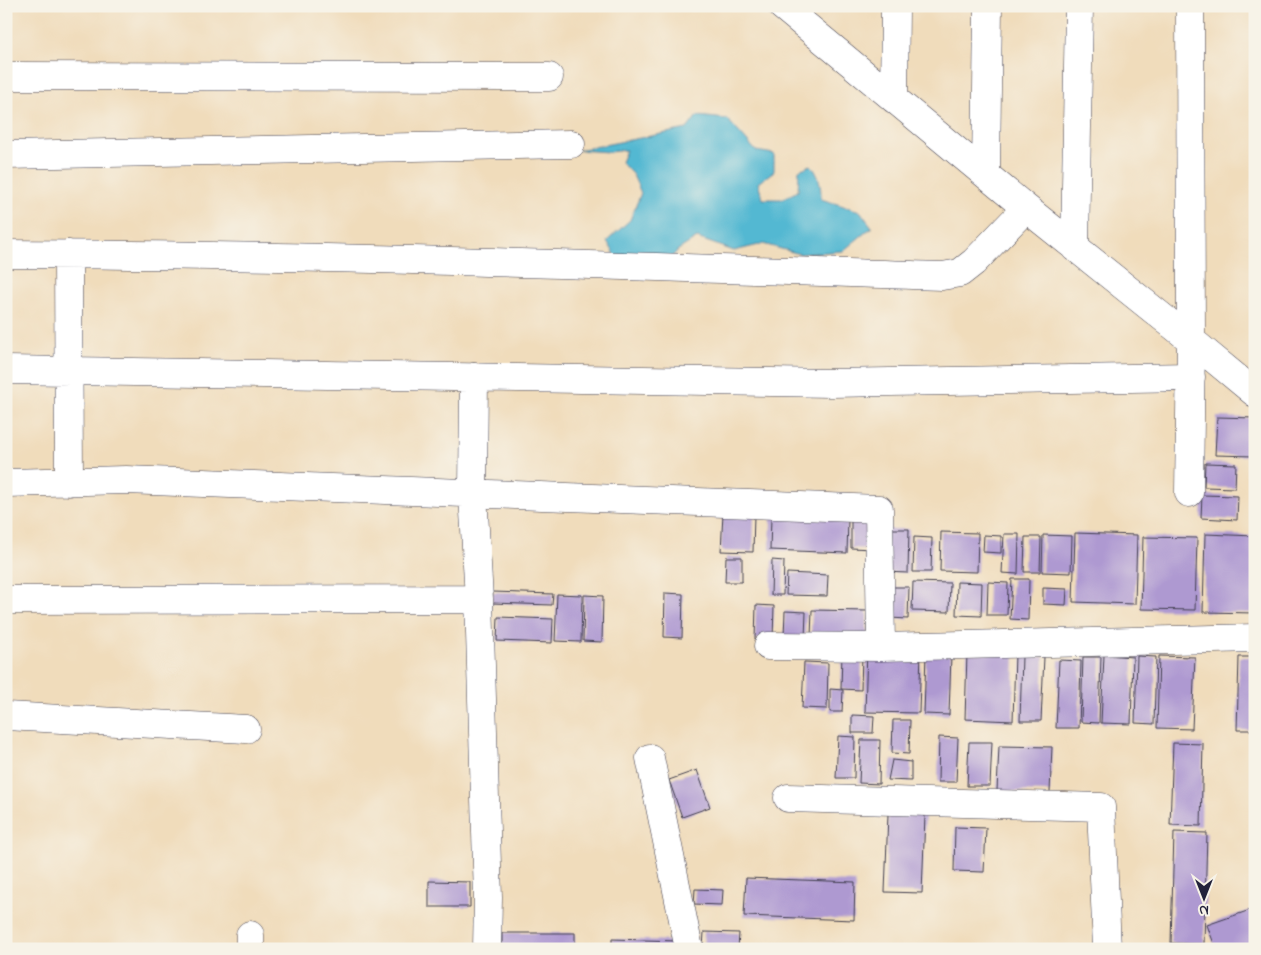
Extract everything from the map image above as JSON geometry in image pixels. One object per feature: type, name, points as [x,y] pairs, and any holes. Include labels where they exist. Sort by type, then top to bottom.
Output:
[{"type":"street","points":[[782,6],[803,15],[894,98],[1026,208],[1192,340],[1255,393]]},
{"type":"street","points":[[894,98],[895,6]]},
{"type":"street","points":[[986,174],[988,6]]},
{"type":"street","points":[[1075,248],[1079,6]]},
{"type":"street","points":[[1189,493],[1192,340],[1190,6]]},
{"type":"street","points":[[6,76],[549,77]]},
{"type":"street","points":[[6,156],[571,144]]},
{"type":"street","points":[[6,254],[180,255],[942,276],[960,273],[974,262],[1026,208]]},
{"type":"street","points":[[68,254],[69,482]]},
{"type":"street","points":[[6,370],[831,383],[1191,376]]},
{"type":"street","points":[[474,377],[473,494],[479,599],[488,898],[487,949]]},
{"type":"street","points":[[6,483],[126,480],[879,510],[881,647]]},
{"type":"street","points":[[6,600],[479,599]]},
{"type":"street","points":[[768,646],[881,647],[1255,638]]},
{"type":"street","points":[[6,716],[246,730]]},
{"type":"street","points":[[650,758],[689,949]]},
{"type":"street","points":[[788,798],[1101,807],[1107,949]]},
{"type":"water","points":[[697,116],[727,119],[756,151],[774,154],[774,171],[758,183],[763,199],[782,199],[798,191],[799,170],[811,165],[819,181],[821,199],[860,211],[872,227],[843,251],[800,254],[763,244],[734,251],[697,238],[678,250],[669,260],[617,258],[607,241],[630,220],[641,193],[633,175],[621,162],[626,150],[609,152],[578,150],[687,129]]},
{"type":"building","points":[[1217,417],[1255,418],[1254,456],[1215,455]]},
{"type":"building","points":[[1205,463],[1236,464],[1235,488],[1204,487]]},
{"type":"building","points":[[1202,495],[1238,496],[1237,520],[1201,518]]},
{"type":"building","points":[[723,514],[754,515],[753,552],[721,551]]},
{"type":"building","points":[[771,517],[848,519],[847,553],[770,550]]},
{"type":"building","points":[[851,518],[874,519],[873,549],[851,548]]},
{"type":"building","points":[[885,529],[909,529],[908,573],[883,572]]},
{"type":"building","points":[[941,532],[978,533],[977,572],[940,571]]},
{"type":"building","points":[[1075,533],[1137,535],[1135,604],[1073,602]]},
{"type":"building","points":[[1004,534],[1019,534],[1018,574],[1002,573]]},
{"type":"building","points":[[1205,534],[1255,536],[1255,613],[1203,612]]},
{"type":"building","points":[[984,535],[1001,536],[1001,553],[983,552]]},
{"type":"building","points":[[1043,535],[1072,536],[1071,573],[1042,572]]},
{"type":"building","points":[[914,537],[932,538],[931,572],[913,572]]},
{"type":"building","points":[[1025,537],[1041,537],[1040,572],[1024,572]]},
{"type":"building","points":[[1143,537],[1197,538],[1195,610],[1141,609]]},
{"type":"building","points":[[726,557],[742,557],[742,582],[725,582]]},
{"type":"building","points":[[772,560],[784,561],[783,595],[771,595]]},
{"type":"building","points":[[787,573],[828,575],[827,596],[786,595]]},
{"type":"building","points":[[1012,579],[1029,579],[1028,620],[1010,619]]},
{"type":"building","points":[[913,582],[950,583],[949,612],[912,611]]},
{"type":"building","points":[[957,582],[982,583],[981,616],[956,615]]},
{"type":"building","points":[[988,582],[1008,583],[1007,615],[987,615]]},
{"type":"building","points":[[891,587],[909,587],[908,619],[890,618]]},
{"type":"building","points":[[1043,588],[1067,589],[1066,605],[1043,604]]},
{"type":"building","points":[[493,592],[553,594],[552,605],[492,603]]},
{"type":"building","points":[[665,593],[683,594],[682,638],[664,637]]},
{"type":"building","points":[[557,594],[582,595],[581,642],[555,641]]},
{"type":"building","points":[[584,595],[603,596],[602,642],[583,641]]},
{"type":"building","points":[[756,605],[774,606],[773,639],[755,639]]},
{"type":"building","points":[[812,610],[867,611],[867,639],[811,637]]},
{"type":"building","points":[[785,611],[806,612],[805,638],[784,637]]},
{"type":"building","points":[[498,617],[553,619],[552,643],[497,641]]},
{"type":"building","points":[[867,649],[921,651],[919,713],[865,712]]},
{"type":"building","points":[[842,653],[862,654],[861,690],[841,689]]},
{"type":"building","points":[[967,653],[1015,654],[1013,721],[965,719]]},
{"type":"building","points":[[926,654],[951,655],[949,715],[924,714]]},
{"type":"building","points":[[1104,655],[1133,657],[1131,724],[1101,723]]},
{"type":"building","points":[[1022,656],[1044,657],[1041,721],[1020,721]]},
{"type":"building","points":[[1137,656],[1156,657],[1154,724],[1135,723]]},
{"type":"building","points":[[1159,656],[1195,657],[1192,729],[1157,728]]},
{"type":"building","points":[[1083,657],[1101,657],[1099,723],[1081,722]]},
{"type":"building","points":[[1239,657],[1255,657],[1255,730],[1237,730]]},
{"type":"building","points":[[1059,660],[1081,661],[1079,728],[1056,728]]},
{"type":"building","points":[[804,662],[828,663],[827,709],[802,708]]},
{"type":"building","points":[[830,689],[843,690],[842,712],[830,712]]},
{"type":"building","points":[[852,715],[874,716],[873,733],[852,733]]},
{"type":"building","points":[[893,720],[910,720],[909,754],[892,753]]},
{"type":"building","points":[[838,736],[855,737],[854,778],[836,778]]},
{"type":"building","points":[[939,737],[958,738],[956,782],[938,782]]},
{"type":"building","points":[[861,740],[880,740],[879,784],[859,783]]},
{"type":"building","points":[[969,742],[992,742],[990,786],[967,786]]},
{"type":"building","points":[[1173,743],[1203,744],[1201,826],[1170,825]]},
{"type":"building","points":[[999,746],[1052,747],[1050,792],[997,791]]},
{"type":"building","points":[[892,760],[911,762],[911,781],[888,780]]},
{"type":"building","points":[[697,770],[710,807],[682,817],[669,780]]},
{"type":"building","points":[[888,814],[925,815],[922,893],[885,892]]},
{"type":"building","points":[[955,827],[986,828],[984,872],[954,871]]},
{"type":"building","points":[[1174,832],[1207,833],[1204,944],[1171,943]]},
{"type":"building","points":[[746,878],[855,882],[854,920],[744,916]]},
{"type":"building","points":[[429,881],[470,882],[470,907],[429,907]]},
{"type":"building","points":[[695,889],[723,890],[722,905],[694,904]]},
{"type":"building","points":[[1250,910],[1255,924],[1255,946],[1248,949],[1216,949],[1207,925]]},
{"type":"building","points":[[704,932],[739,933],[738,949],[703,949]]},
{"type":"building","points":[[502,933],[575,933],[575,949],[502,949]]},
{"type":"building","points":[[612,939],[679,941],[678,949],[612,949]]}]
